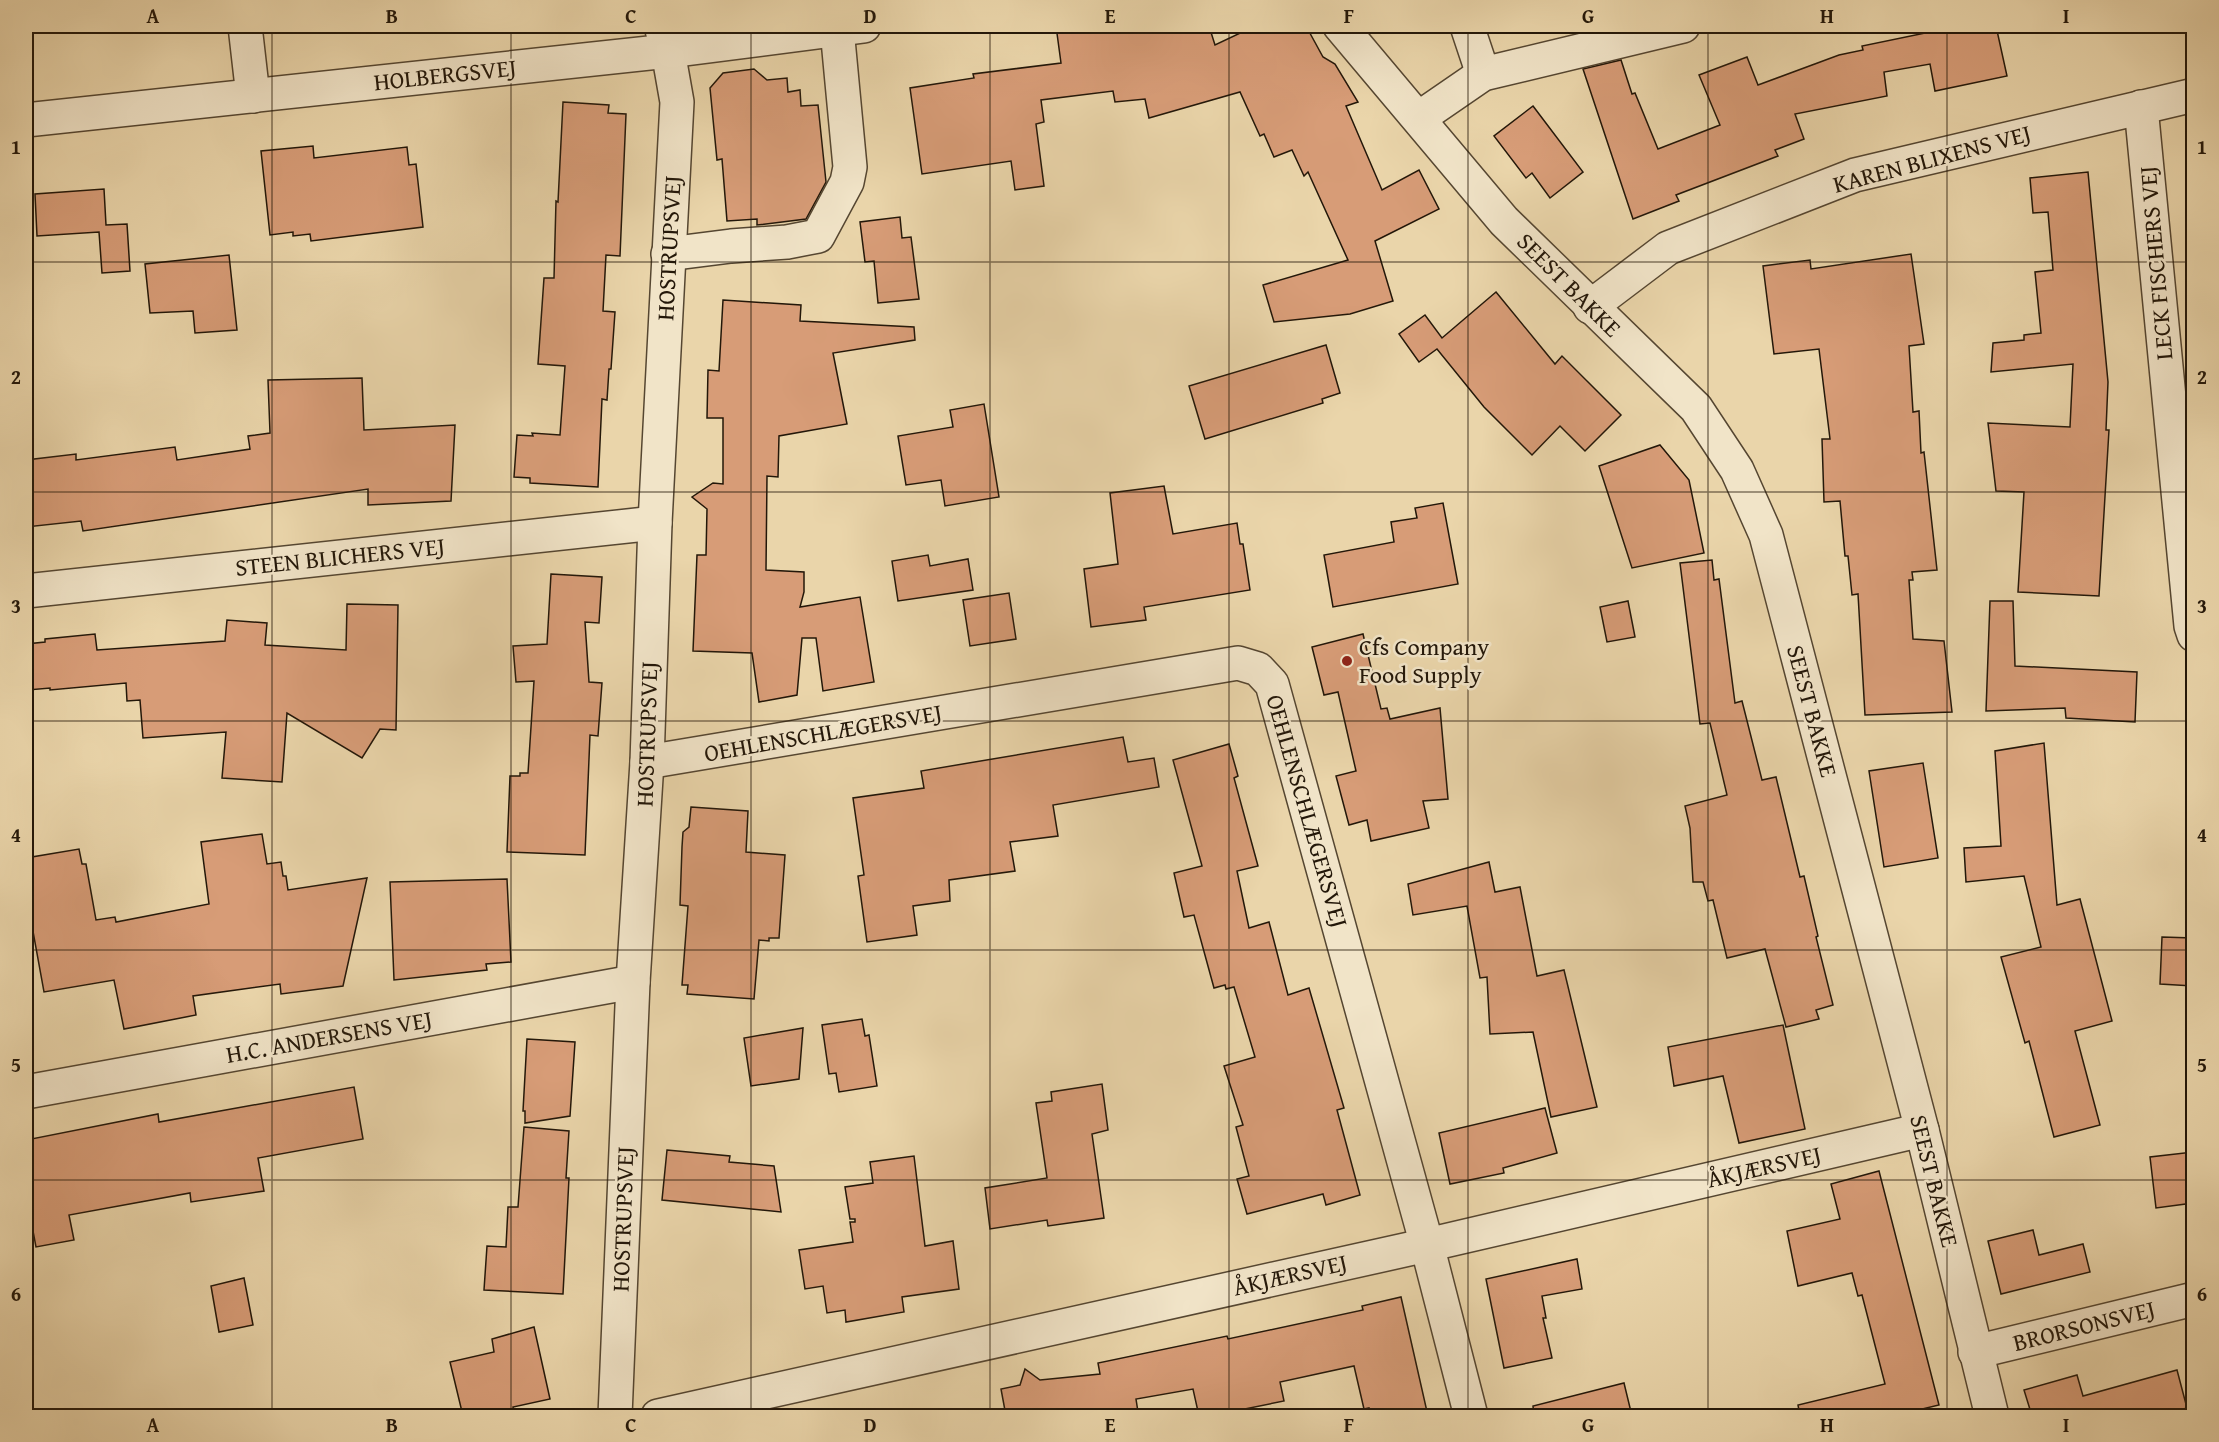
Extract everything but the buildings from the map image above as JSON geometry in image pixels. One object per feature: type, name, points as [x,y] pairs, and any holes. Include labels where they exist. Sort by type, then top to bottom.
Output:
[{"type":"street","points":[[245,26],[253,96]]},
{"type":"street","name":"SEEST BAKKE","points":[[1340,26],[1504,221],[1696,408],[1737,470],[1766,535],[1922,1130],[1992,1416]]},
{"type":"street","points":[[1467,26],[1483,74]]},
{"type":"street","points":[[1419,118],[1483,74],[1683,26]]},
{"type":"street","points":[[668,254],[731,246],[787,243],[818,236],[847,182],[850,167],[851,27]]},
{"type":"street","name":"HOLBERGSVEJ","points":[[26,120],[253,96],[665,38],[851,27]]},
{"type":"street","name":"HOSTRUPSVEJ","points":[[615,1416],[633,982],[647,762],[655,523],[677,102],[665,38]]},
{"type":"street","name":"KAREN BLIXENS VEJ","points":[[1590,307],[1668,248],[1855,175],[2193,95]]},
{"type":"street","name":"LECK FISCHERS VEJ","points":[[2141,106],[2193,635]]},
{"type":"street","name":"STEEN BLICHERS VEJ","points":[[26,591],[655,523]]},
{"type":"street","name":"OEHLENSCHLÆGERSVEJ","points":[[647,762],[1238,663],[1258,669],[1272,684],[1427,1245],[1471,1416]]},
{"type":"street","name":"H.C. ANDERSENS VEJ","points":[[26,1092],[633,982]]},
{"type":"street","name":"ÅKJÆRSVEJ","points":[[658,1416],[1427,1245],[1922,1130]]},
{"type":"street","name":"BRORSONSVEJ","points":[[1975,1352],[2193,1299]]},
{"type":"place","name":"Cfs Company Food Supply","points":[[1347,661]]}]
